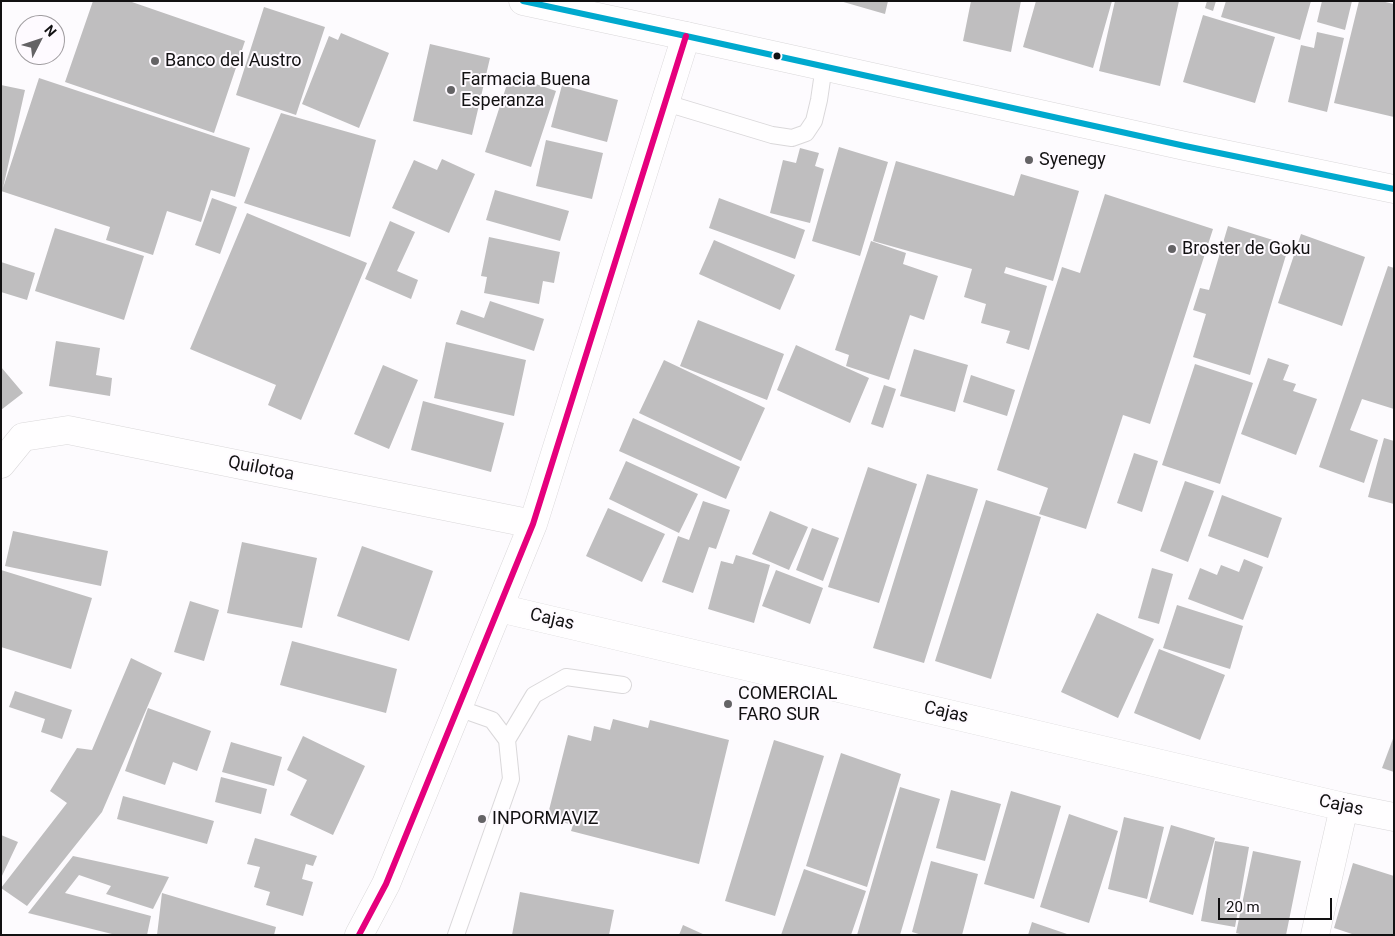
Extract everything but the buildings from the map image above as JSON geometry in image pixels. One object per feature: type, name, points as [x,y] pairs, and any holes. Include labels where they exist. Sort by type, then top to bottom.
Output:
[{"type":"street","points":[[536,3],[1185,146],[1394,189]]},
{"type":"street","points":[[359,935],[386,884],[533,524],[686,36]]},
{"type":"street","name":"Quilotoa","points":[[1,464],[23,437],[68,430],[533,524]]},
{"type":"street","name":"Cajas","points":[[499,608],[1344,807],[1394,817]]},
{"type":"street","points":[[1315,935],[1344,807]]},
{"type":"lane","points":[[666,103],[772,135],[792,138],[806,133],[814,121],[824,66]]},
{"type":"lane","points":[[507,740],[534,695],[566,677],[622,685]]},
{"type":"lane","points":[[456,935],[511,779],[507,740],[492,720],[458,708]]},
{"type":"transit line","points":[[523,1],[1185,146],[1394,189]]},
{"type":"transit line","points":[[359,935],[386,884],[533,524],[686,36]]},
{"type":"place","name":"Banco del Austro","points":[[155,61]]},
{"type":"place","name":"Farmacia Buena Esperanza","points":[[451,90]]},
{"type":"place","name":"Syenegy","points":[[1029,160]]},
{"type":"place","name":"Broster de Goku","points":[[1172,249]]},
{"type":"place","name":"COMERCIAL FARO SUR","points":[[728,704]]},
{"type":"place","name":"INPORMAVIZ","points":[[482,819]]}]
